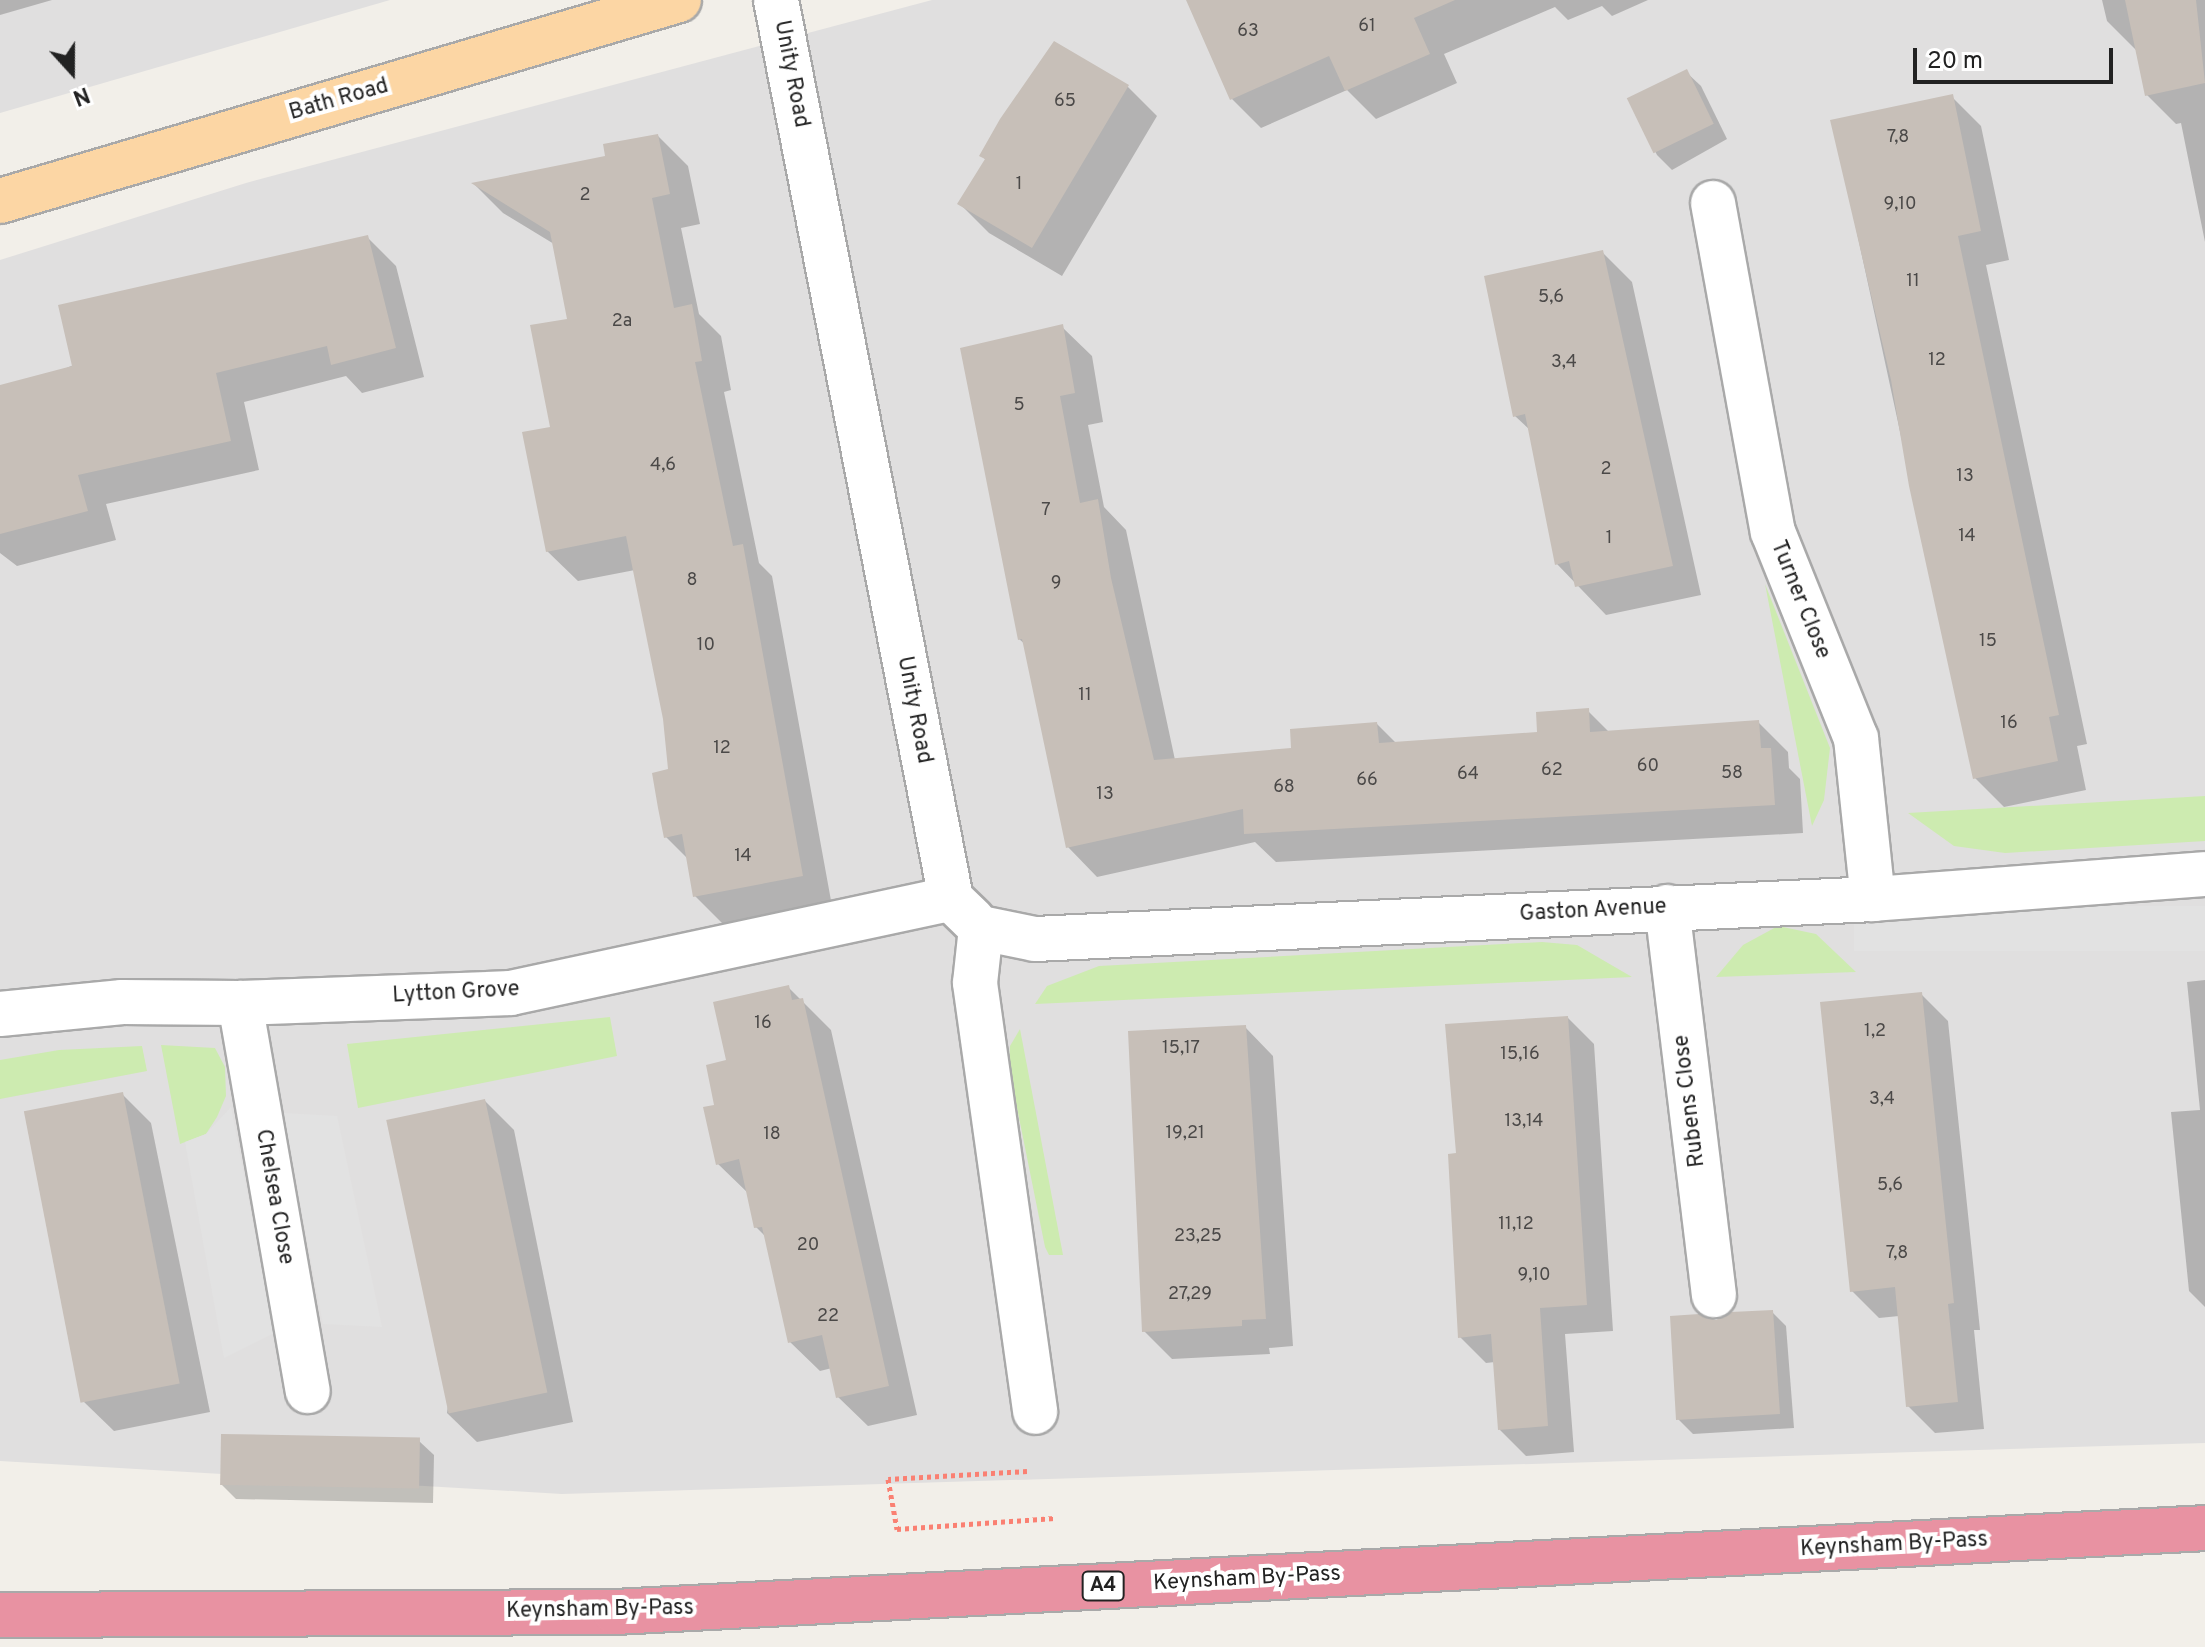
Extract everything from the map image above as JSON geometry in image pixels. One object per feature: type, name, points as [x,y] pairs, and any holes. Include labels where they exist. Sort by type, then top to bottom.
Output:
[{"type":"highway","name":"Keynsham By-Pass","points":[[0,1615],[615,1612],[2205,1528]]},
{"type":"main road","name":"Bath Road","points":[[0,201],[679,0]]},
{"type":"street","name":"Unity Road","points":[[776,0],[966,913],[1035,1412]]},
{"type":"street","name":"Turner Close","points":[[1713,203],[1773,532],[1856,738],[1873,899]]},
{"type":"street","name":"Gaston Avenue","points":[[966,913],[1035,939],[1873,899],[2205,874]]},
{"type":"street","name":"Rubens Close","points":[[1667,907],[1714,1295]]},
{"type":"street","name":"Lytton Grove","points":[[0,1014],[122,1002],[240,1003],[511,993],[966,913]]},
{"type":"street","name":"Chelsea Close","points":[[240,1003],[308,1391]]},
{"type":"path","points":[[1035,1412],[1048,1470],[888,1479],[897,1529],[1055,1518]]},
{"type":"shaded area","points":[[0,0],[390,0],[0,113]]},
{"type":"shaded area","points":[[932,0],[2205,0],[2205,1443],[562,1494],[0,1461],[0,260],[246,183]]},
{"type":"shaded area","points":[[1854,906],[2205,906],[2205,951],[1854,951]]},
{"type":"shaded area","points":[[231,1107],[274,1333],[224,1358],[185,1142],[206,1134]]},
{"type":"shaded area","points":[[283,1113],[337,1116],[382,1327],[323,1324]]},
{"type":"green space","points":[[1765,584],[1830,748],[1824,800],[1812,826]]},
{"type":"green space","points":[[2205,796],[2205,841],[2005,853],[1954,846],[1908,813]]},
{"type":"green space","points":[[1778,926],[1816,934],[1856,972],[1716,977],[1743,945]]},
{"type":"green space","points":[[1542,942],[1577,945],[1632,977],[1035,1004],[1047,986],[1099,966]]},
{"type":"green space","points":[[610,1017],[617,1056],[358,1108],[347,1044]]},
{"type":"green space","points":[[1020,1029],[1063,1255],[1049,1255],[1045,1247],[1009,1068],[1010,1046]]},
{"type":"green space","points":[[161,1045],[215,1048],[225,1067],[226,1096],[217,1117],[206,1134],[180,1144]]},
{"type":"green space","points":[[142,1046],[147,1071],[0,1099],[0,1060],[59,1050]]},
{"type":"building","points":[[1186,0],[1455,0],[1414,18],[1430,54],[1345,91],[1329,56],[1230,100]]},
{"type":"building","points":[[2125,0],[2196,0],[2205,83],[2145,96]]},
{"type":"building","points":[[1054,41],[1129,85],[1032,248],[957,204],[985,159],[979,156],[1000,119]]},
{"type":"building","points":[[1687,69],[1714,124],[1654,153],[1627,98]]},
{"type":"building","points":[[1953,94],[1981,231],[1958,236],[2059,715],[2049,717],[2058,761],[1973,779],[1909,486],[1891,380],[1830,120]]},
{"type":"building","points":[[658,134],[670,194],[652,198],[674,308],[692,304],[702,361],[695,362],[733,546],[743,544],[803,876],[693,897],[682,834],[664,838],[658,808],[652,773],[668,769],[663,719],[626,536],[546,552],[522,432],[550,427],[530,325],[567,319],[550,232],[471,183],[605,156],[603,144]]},
{"type":"building","points":[[368,235],[396,348],[331,365],[327,346],[216,373],[231,441],[78,475],[88,511],[0,534],[0,385],[72,366],[58,305]]},
{"type":"building","points":[[1603,250],[1673,566],[1575,587],[1569,561],[1555,565],[1525,414],[1513,417],[1484,276]]},
{"type":"building","points":[[1063,324],[1075,393],[1060,396],[1080,503],[1098,499],[1111,578],[1154,760],[1291,748],[1290,729],[1377,722],[1379,743],[1537,732],[1536,712],[1589,708],[1590,732],[1759,720],[1761,748],[1771,748],[1775,805],[1244,834],[1243,809],[1066,848],[1022,639],[1018,640],[960,348]]},
{"type":"building","points":[[789,985],[792,1000],[803,998],[889,1386],[836,1398],[822,1335],[788,1343],[762,1227],[754,1228],[739,1159],[716,1165],[703,1107],[714,1105],[706,1065],[726,1060],[713,1002]]},
{"type":"building","points":[[1922,992],[1954,1303],[1948,1304],[1958,1402],[1906,1407],[1895,1287],[1850,1292],[1820,1002]]},
{"type":"building","points":[[1568,1016],[1587,1305],[1540,1308],[1548,1426],[1498,1430],[1491,1334],[1458,1338],[1448,1154],[1456,1153],[1445,1024]]},
{"type":"building","points":[[1246,1025],[1266,1319],[1242,1320],[1242,1326],[1142,1332],[1128,1031]]},
{"type":"building","points":[[123,1092],[180,1384],[81,1403],[24,1111]]},
{"type":"building","points":[[485,1099],[547,1392],[449,1413],[386,1120]]},
{"type":"building","points":[[1773,1310],[1780,1414],[1676,1420],[1670,1316],[1699,1314],[1716,1320],[1731,1312]]},
{"type":"building","points":[[221,1434],[420,1437],[419,1488],[220,1485]]}]
